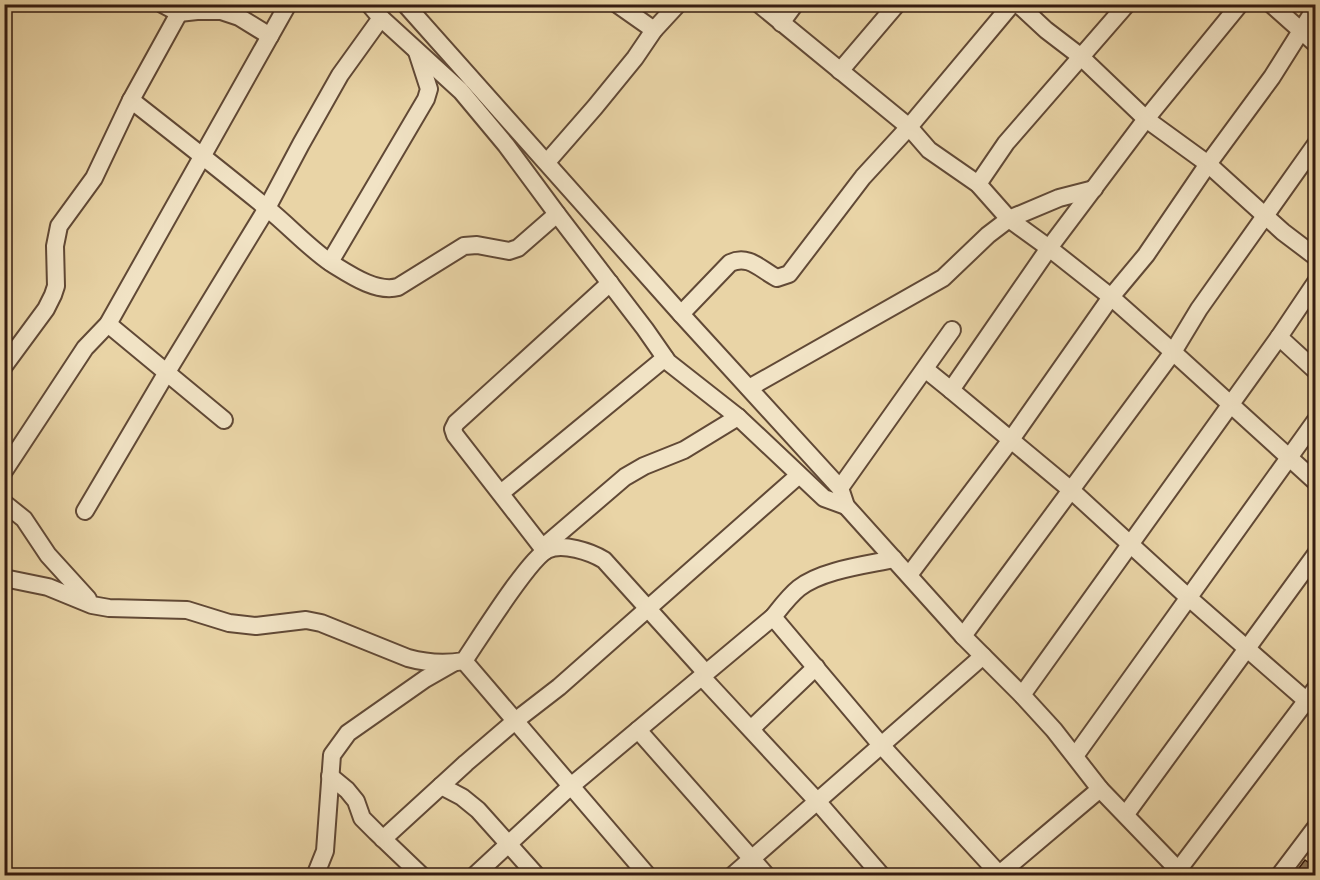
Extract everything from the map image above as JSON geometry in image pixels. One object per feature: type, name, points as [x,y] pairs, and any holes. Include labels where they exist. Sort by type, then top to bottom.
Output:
[{"type":"street","points":[[162,4],[197,11],[221,11],[239,17],[270,36]]},
{"type":"street","points":[[4,471],[85,348],[108,324],[288,4]]},
{"type":"street","points":[[369,4],[381,18],[461,91],[484,118],[665,358],[738,417],[824,498],[846,506]]},
{"type":"street","points":[[405,4],[681,314],[840,488],[846,506],[963,636],[1022,695],[1075,756],[1100,789],[1182,872],[1312,699],[1188,598],[1071,490],[925,369]]},
{"type":"street","points":[[617,4],[654,30]]},
{"type":"street","points":[[546,162],[602,99],[654,30],[678,4]]},
{"type":"street","points":[[759,4],[909,127],[929,150],[978,184],[1009,219],[1111,297],[1316,482]]},
{"type":"street","points":[[781,23],[795,4]]},
{"type":"street","points":[[840,71],[897,4]]},
{"type":"street","points":[[681,314],[730,263],[738,259],[751,262],[777,278],[789,274],[863,177],[909,127],[1012,4]]},
{"type":"street","points":[[1018,4],[1080,57],[1146,119],[1208,164],[1264,215],[1316,257]]},
{"type":"street","points":[[978,184],[1006,143],[1127,4]]},
{"type":"street","points":[[951,390],[1049,248],[1146,119],[1240,4]]},
{"type":"street","points":[[1270,4],[1316,44]]},
{"type":"street","points":[[909,575],[1010,441],[1111,297],[1146,255],[1208,164],[1272,77],[1316,7]]},
{"type":"street","points":[[4,366],[46,309],[53,295],[56,286],[55,246],[59,226],[94,178],[131,100],[181,9]]},
{"type":"street","points":[[86,511],[267,208],[340,75],[381,18]]},
{"type":"street","points":[[330,262],[426,99],[429,89],[415,47]]},
{"type":"street","points":[[131,100],[267,208],[330,262],[382,288],[392,289],[398,286],[464,246],[477,245],[509,251],[518,248],[557,214]]},
{"type":"street","points":[[963,636],[1173,352],[1199,309],[1316,144]]},
{"type":"street","points":[[749,388],[943,278],[1009,219],[1059,198],[1094,189]]},
{"type":"street","points":[[1022,695],[1132,544],[1316,282]]},
{"type":"street","points":[[543,550],[455,435],[453,429],[462,418],[610,283]]},
{"type":"street","points":[[108,324],[224,420]]},
{"type":"street","points":[[840,488],[952,330]]},
{"type":"street","points":[[1279,337],[1316,370]]},
{"type":"street","points":[[501,493],[665,358]]},
{"type":"street","points":[[315,876],[325,851],[332,755],[348,733],[425,679],[459,662],[543,550],[625,477],[644,466],[684,450],[738,417]]},
{"type":"street","points":[[1075,756],[1316,420]]},
{"type":"street","points":[[383,839],[515,721],[559,687],[799,475]]},
{"type":"street","points":[[4,503],[24,519],[48,555],[92,604]]},
{"type":"street","points":[[543,550],[556,548],[583,550],[594,553],[604,560],[648,607],[704,675],[882,876]]},
{"type":"street","points":[[1126,814],[1316,555]]},
{"type":"street","points":[[474,876],[571,786],[773,616],[797,590],[805,584],[840,570],[894,559]]},
{"type":"street","points":[[4,578],[48,587],[109,608],[187,610],[229,623],[256,626],[306,620],[321,623],[422,662],[459,662],[515,721],[648,876]]},
{"type":"street","points":[[773,616],[881,745],[998,875],[1100,789]]},
{"type":"street","points":[[732,876],[983,656]]},
{"type":"street","points":[[751,729],[816,667]]},
{"type":"street","points":[[638,730],[767,876]]},
{"type":"street","points":[[330,776],[356,801],[362,818],[422,876]]},
{"type":"street","points":[[441,786],[462,797],[478,810],[537,876]]},
{"type":"street","points":[[1279,876],[1316,827]]},
{"type":"building","points":[[1305,860],[1316,868],[1316,876],[1293,876]]}]
